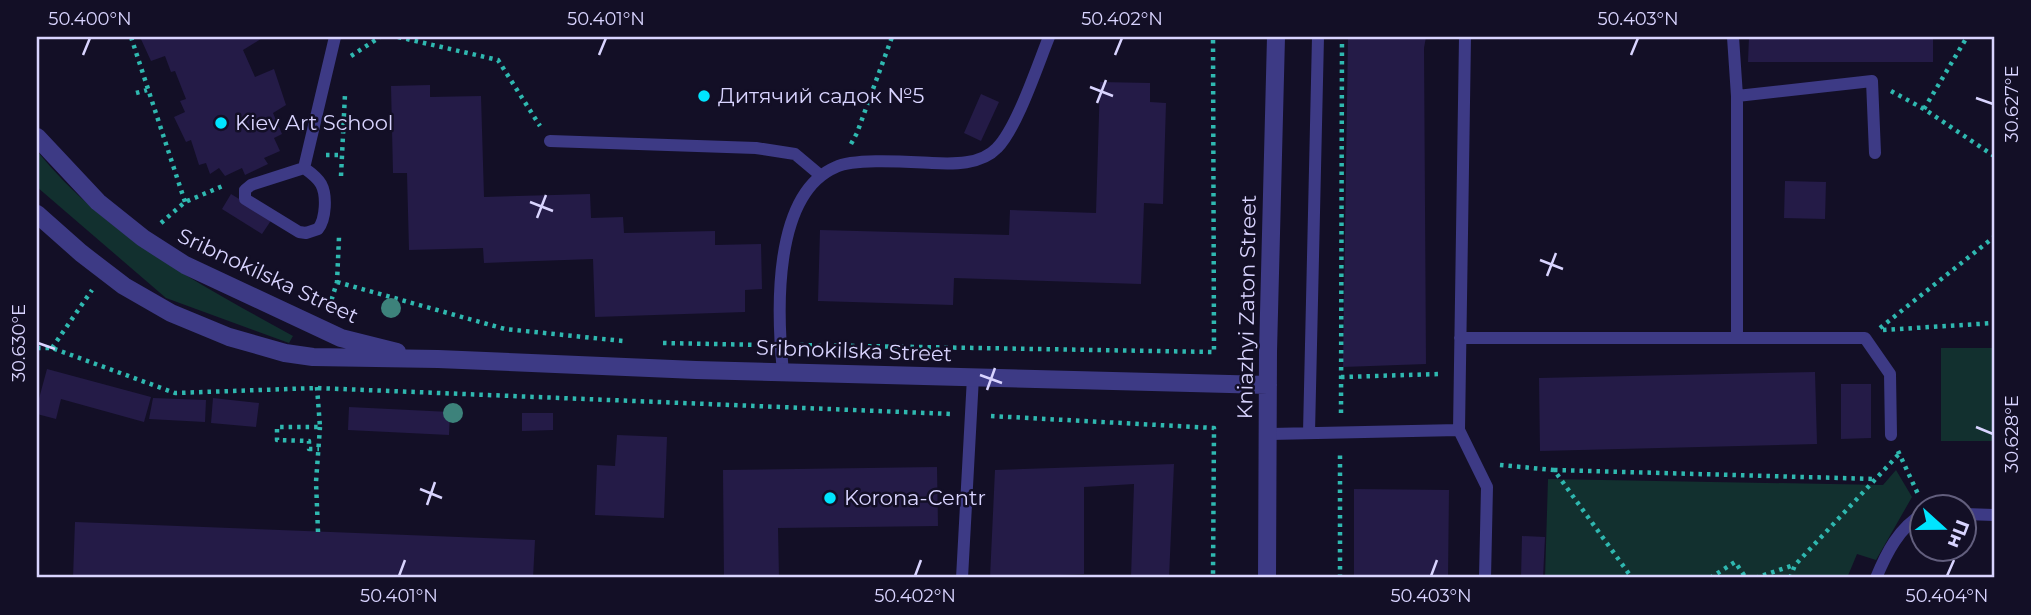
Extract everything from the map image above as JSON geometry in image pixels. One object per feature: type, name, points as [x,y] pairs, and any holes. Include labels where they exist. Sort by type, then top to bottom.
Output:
[{"type":"street","name":"Kniazhyi Zaton Street","points":[[1267,578],[1268,385],[1276,37]]},
{"type":"street","name":"Sribnokilska Street","points":[[37,137],[98,202],[142,238],[185,265],[322,330],[362,345],[438,359]]},
{"type":"street","name":"Sribnokilska Street","points":[[37,214],[104,272],[162,308],[229,337],[285,353],[313,357],[1268,385]]},
{"type":"lane","points":[[304,168],[335,37]]},
{"type":"lane","points":[[783,372],[780,345],[783,256],[793,215],[805,191],[820,175],[839,165],[884,162],[954,164],[977,160],[997,149],[1012,127],[1049,37]]},
{"type":"lane","points":[[1309,433],[1318,37]]},
{"type":"lane","points":[[1465,37],[1459,430],[1487,487],[1485,578]]},
{"type":"lane","points":[[1733,37],[1737,96],[1737,337]]},
{"type":"lane","points":[[1737,96],[1872,81],[1875,153]]},
{"type":"lane","points":[[550,141],[756,148],[795,154],[820,175]]},
{"type":"lane","points":[[304,168],[315,176],[323,187],[323,218],[318,229],[299,232],[245,200],[243,195],[247,187],[304,168]]},
{"type":"lane","points":[[1460,338],[1865,338],[1890,374],[1891,435]]},
{"type":"lane","points":[[962,578],[973,377]]},
{"type":"lane","points":[[1268,434],[1459,430]]},
{"type":"lane","points":[[1876,578],[1885,556],[1909,522]]},
{"type":"path","points":[[131,37],[185,202]]},
{"type":"path","points":[[346,60],[380,37]]},
{"type":"path","points":[[398,37],[498,60],[550,141]]},
{"type":"path","points":[[839,165],[857,133],[892,37]]},
{"type":"path","points":[[1213,37],[1214,352]]},
{"type":"path","points":[[1340,578],[1342,37]]},
{"type":"path","points":[[1924,109],[1967,37]]},
{"type":"path","points":[[1872,81],[1924,109],[1994,156]]},
{"type":"path","points":[[341,180],[345,87]]},
{"type":"path","points":[[136,93],[147,90]]},
{"type":"path","points":[[322,330],[337,282],[339,232]]},
{"type":"path","points":[[1994,237],[1877,330],[1994,323]]},
{"type":"path","points":[[37,349],[52,348],[175,393],[317,388],[970,415],[1214,428],[1213,578]]},
{"type":"path","points":[[313,357],[320,427],[316,482],[318,532]]},
{"type":"path","points":[[1341,377],[1460,373]]},
{"type":"path","points":[[319,449],[309,449],[309,441],[277,440],[277,426],[320,427]]},
{"type":"path","points":[[1891,435],[1917,492]]},
{"type":"path","points":[[1790,578],[1795,565],[1899,454]]},
{"type":"path","points":[[1475,464],[1554,470],[1876,479]]},
{"type":"path","points":[[1554,470],[1632,578]]},
{"type":"path","points":[[1710,578],[1735,562],[1746,578]]},
{"type":"path","points":[[1755,578],[1795,565]]},
{"type":"green space","points":[[37,151],[64,181],[124,233],[189,277],[293,336],[289,343],[166,298],[37,187]]},
{"type":"green space","points":[[1941,348],[1994,348],[1994,441],[1941,441]]},
{"type":"green space","points":[[1896,470],[1909,492],[1909,502],[1876,560],[1857,554],[1847,578],[1545,578],[1548,479],[1883,485]]},
{"type":"building","points":[[140,37],[264,37],[243,50],[255,77],[274,69],[286,105],[273,113],[282,134],[274,138],[280,151],[264,158],[268,164],[245,175],[242,168],[225,176],[219,168],[210,174],[206,163],[199,165],[191,140],[186,142],[174,117],[185,112],[180,101],[186,99],[175,71],[171,72],[165,56],[151,61]]},
{"type":"building","points":[[1348,37],[1426,37],[1426,364],[1343,367]]},
{"type":"building","points":[[1749,37],[1933,37],[1933,62],[1748,62]]},
{"type":"building","points":[[1100,82],[1150,83],[1150,102],[1166,103],[1163,204],[1144,203],[1141,284],[954,278],[953,305],[818,301],[820,230],[1009,235],[1010,210],[1096,213]]},
{"type":"building","points":[[430,85],[430,97],[481,96],[484,197],[590,194],[591,218],[623,217],[624,233],[715,231],[715,245],[761,244],[762,289],[745,290],[745,312],[595,317],[593,259],[484,263],[483,248],[409,250],[407,173],[393,173],[391,86]]},
{"type":"building","points":[[981,94],[999,102],[981,141],[964,133]]},
{"type":"building","points":[[1785,181],[1826,182],[1825,219],[1784,218]]},
{"type":"building","points":[[231,194],[272,219],[262,234],[222,209]]},
{"type":"building","points":[[47,369],[151,397],[144,422],[61,399],[56,419],[37,414]]},
{"type":"building","points":[[1815,372],[1817,444],[1540,451],[1539,378]]},
{"type":"building","points":[[1841,384],[1871,384],[1871,438],[1841,439]]},
{"type":"building","points":[[153,398],[206,400],[205,422],[149,419]]},
{"type":"building","points":[[213,398],[259,403],[256,427],[211,423]]},
{"type":"building","points":[[349,407],[450,412],[449,435],[348,430]]},
{"type":"building","points":[[522,413],[553,413],[553,430],[522,431]]},
{"type":"building","points":[[617,435],[667,437],[664,518],[595,515],[597,465],[615,466]]},
{"type":"building","points":[[1174,464],[1169,578],[1131,578],[1134,484],[1084,487],[1084,574],[990,578],[995,470]]},
{"type":"building","name":"Korona-Centr","points":[[937,467],[938,526],[778,528],[779,578],[724,578],[723,470]]},
{"type":"building","points":[[1354,489],[1449,490],[1448,578],[1354,578]]},
{"type":"building","points":[[75,522],[535,540],[533,578],[73,578]]},
{"type":"building","points":[[1522,536],[1545,537],[1543,578],[1521,578]]},
{"type":"place","name":"Дитячий садок №5","points":[[704,96]]},
{"type":"place","name":"Kiev Art School","points":[[221,123]]},
{"type":"place","name":"Korona-Centr","points":[[830,498]]}]
